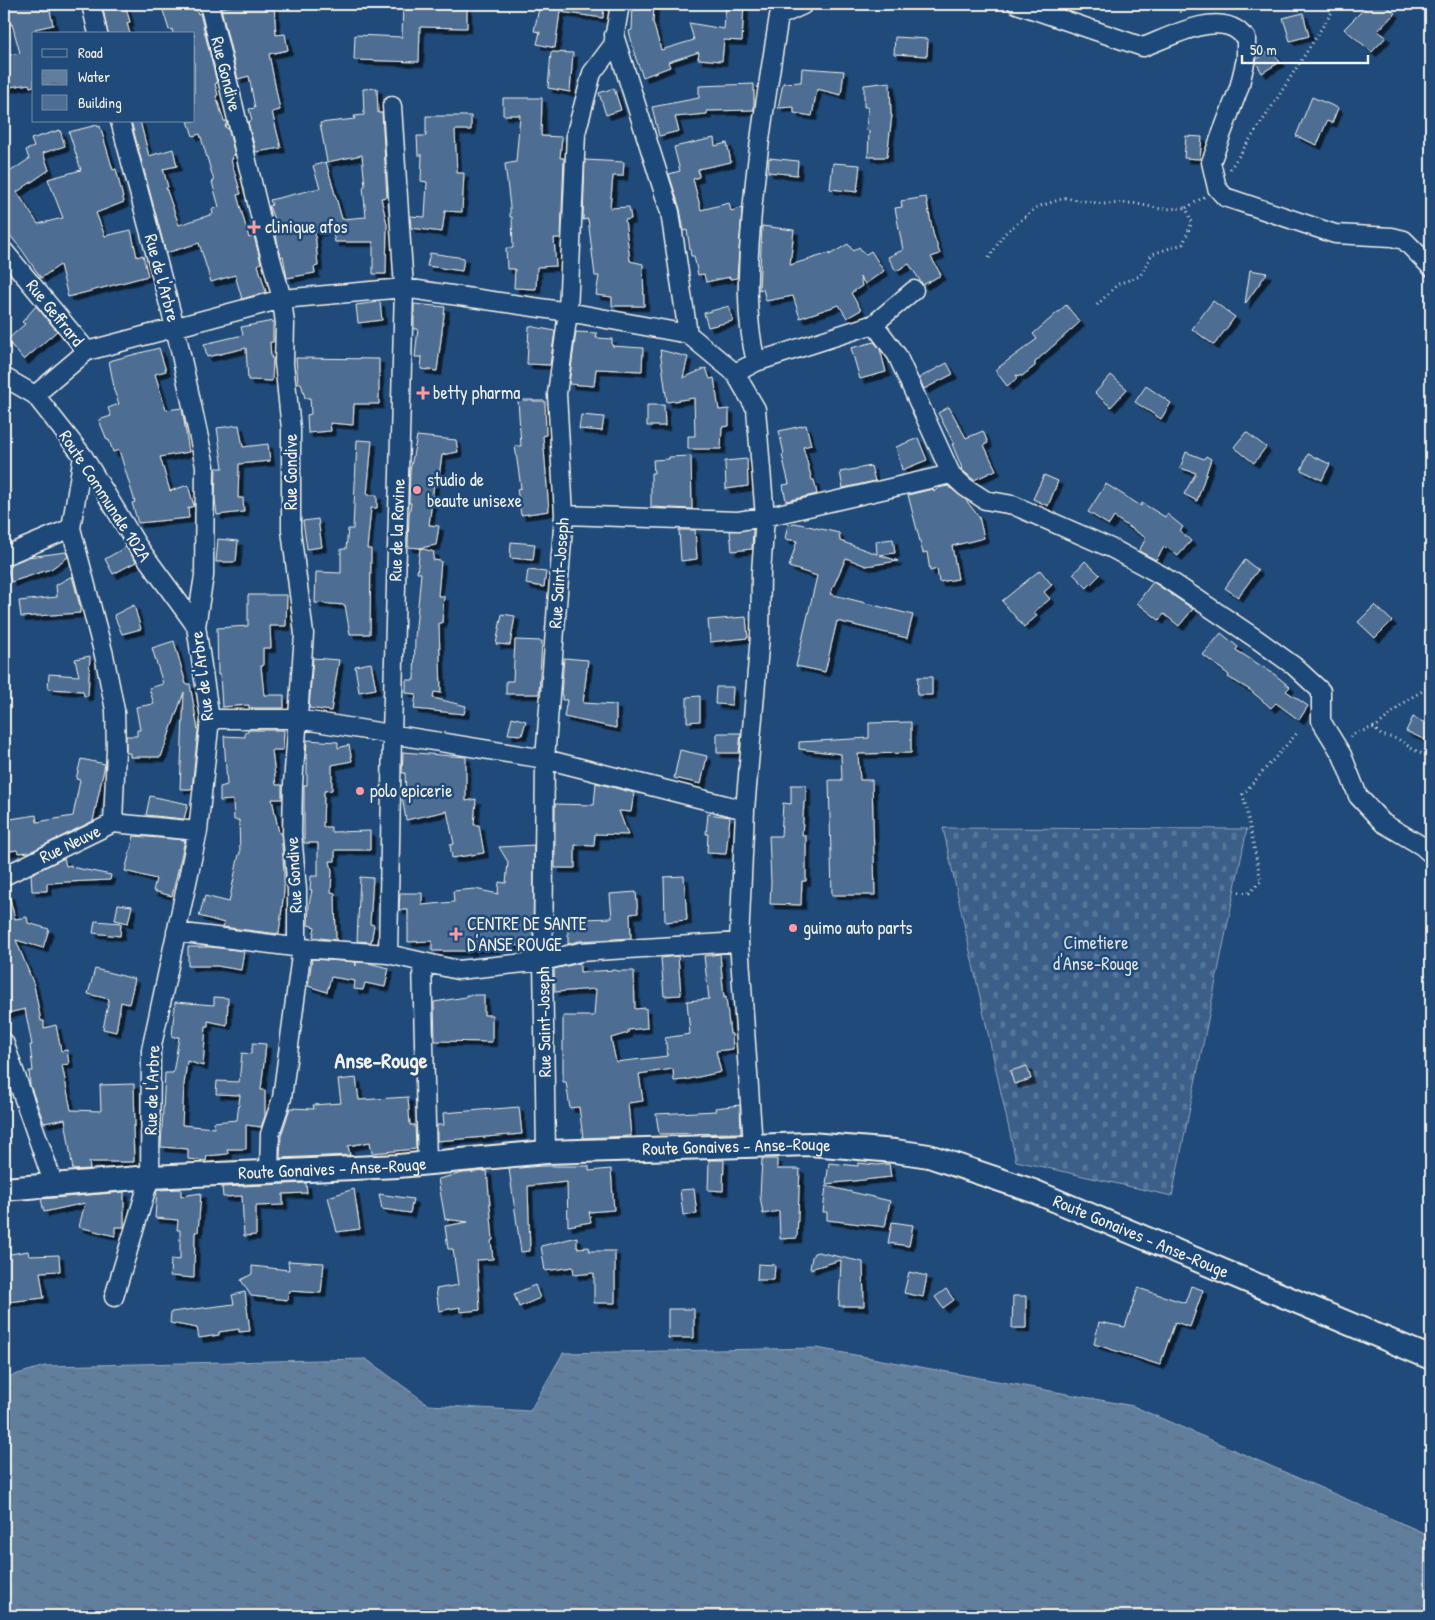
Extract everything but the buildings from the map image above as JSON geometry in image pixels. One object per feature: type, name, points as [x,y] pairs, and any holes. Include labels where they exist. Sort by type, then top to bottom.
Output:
[{"type":"main road","name":"Route Gonaives - Anse-Rouge","points":[[4,1189],[150,1177],[398,1166],[546,1152],[810,1144],[867,1148],[929,1156],[1033,1192],[1431,1358]]},
{"type":"street","points":[[91,4],[98,32]]},
{"type":"street","name":"Rue Gondive","points":[[209,4],[282,299],[285,324],[284,363],[291,429],[291,530],[304,634],[295,745],[292,833],[300,948],[282,1098],[270,1134],[269,1171]]},
{"type":"street","name":"Rue Saint-Joseph","points":[[546,1152],[543,962],[545,759],[564,515],[557,394],[568,312],[576,133],[592,73],[613,44],[620,4]]},
{"type":"street","points":[[1017,4],[1143,47],[1187,29],[1217,23],[1237,29],[1246,38],[1246,59],[1240,88],[1211,162],[1217,188],[1224,197],[1335,234],[1392,237],[1404,240],[1431,267]]},
{"type":"street","points":[[756,362],[750,337],[747,273],[754,179],[779,16],[804,5]]},
{"type":"street","points":[[614,35],[670,212],[688,334]]},
{"type":"street","name":"Rue de la Ravine","points":[[388,954],[404,288],[392,106]]},
{"type":"street","name":"Rue de l'Arbre","points":[[114,1297],[150,1177],[151,1050],[198,831],[210,719],[196,626],[204,576],[206,466],[175,327],[120,122]]},
{"type":"street","name":"Rue Geffrard","points":[[4,251],[87,351]]},
{"type":"street","points":[[35,395],[87,351],[282,299],[404,288],[568,312],[688,334],[735,373],[756,409],[765,517],[761,572],[760,636],[745,810],[739,942],[753,1146]]},
{"type":"street","points":[[735,373],[756,362],[874,324],[914,290]]},
{"type":"street","points":[[874,324],[897,355],[951,474],[965,488],[985,500],[1013,504],[1130,558],[1186,591],[1294,666],[1321,691],[1322,721],[1342,755],[1358,796],[1382,823],[1422,846],[1431,854]]},
{"type":"street","name":"Route Communale 102A","points":[[4,377],[35,395],[84,456],[137,545],[196,626]]},
{"type":"street","points":[[84,456],[71,528],[104,655],[115,710],[116,768],[113,823]]},
{"type":"street","points":[[564,515],[738,521],[765,517],[951,474]]},
{"type":"street","points":[[4,556],[71,528]]},
{"type":"street","points":[[210,719],[298,719],[545,759],[745,810]]},
{"type":"street","name":"Rue Neuve","points":[[4,876],[113,823],[198,831]]},
{"type":"street","points":[[176,932],[300,948],[388,954],[458,970],[543,962],[580,952],[739,942]]},
{"type":"street","points":[[422,962],[427,1163]]},
{"type":"street","points":[[4,1042],[54,1185]]},
{"type":"path","points":[[990,258],[1004,234],[1037,207],[1065,198],[1104,204],[1133,204],[1161,209],[1186,208],[1217,188],[1271,108],[1337,4]]},
{"type":"path","points":[[1097,304],[1118,284],[1140,276],[1152,254],[1183,244],[1192,222],[1186,208]]},
{"type":"path","points":[[1337,747],[1354,734],[1373,727],[1386,719],[1407,700],[1431,686]]},
{"type":"path","points":[[1373,727],[1381,735],[1398,739],[1414,750],[1431,758]]},
{"type":"path","points":[[1239,892],[1249,893],[1260,881],[1243,794],[1299,731]]},
{"type":"green space","name":"Cimetiere d'Anse-Rouge","points":[[943,828],[1247,829],[1172,1196],[1016,1161]]},
{"type":"water","points":[[817,1348],[1133,1406],[1431,1536],[1431,1616],[4,1616],[4,1378],[45,1366],[366,1359],[429,1405],[530,1411],[563,1353]]},
{"type":"place","name":"clinique afos","points":[[254,227]]},
{"type":"place","name":"betty pharma","points":[[423,393]]},
{"type":"place","name":"studio de beaute unisexe","points":[[417,490]]},
{"type":"place","name":"polo epicerie","points":[[360,791]]},
{"type":"place","name":"guimo auto parts","points":[[793,928]]},
{"type":"place","name":"CENTRE DE SANTE D'ANSE ROUGE","points":[[456,934]]},
{"type":"district","name":"Anse-Rouge","points":[[381,1060]]}]
